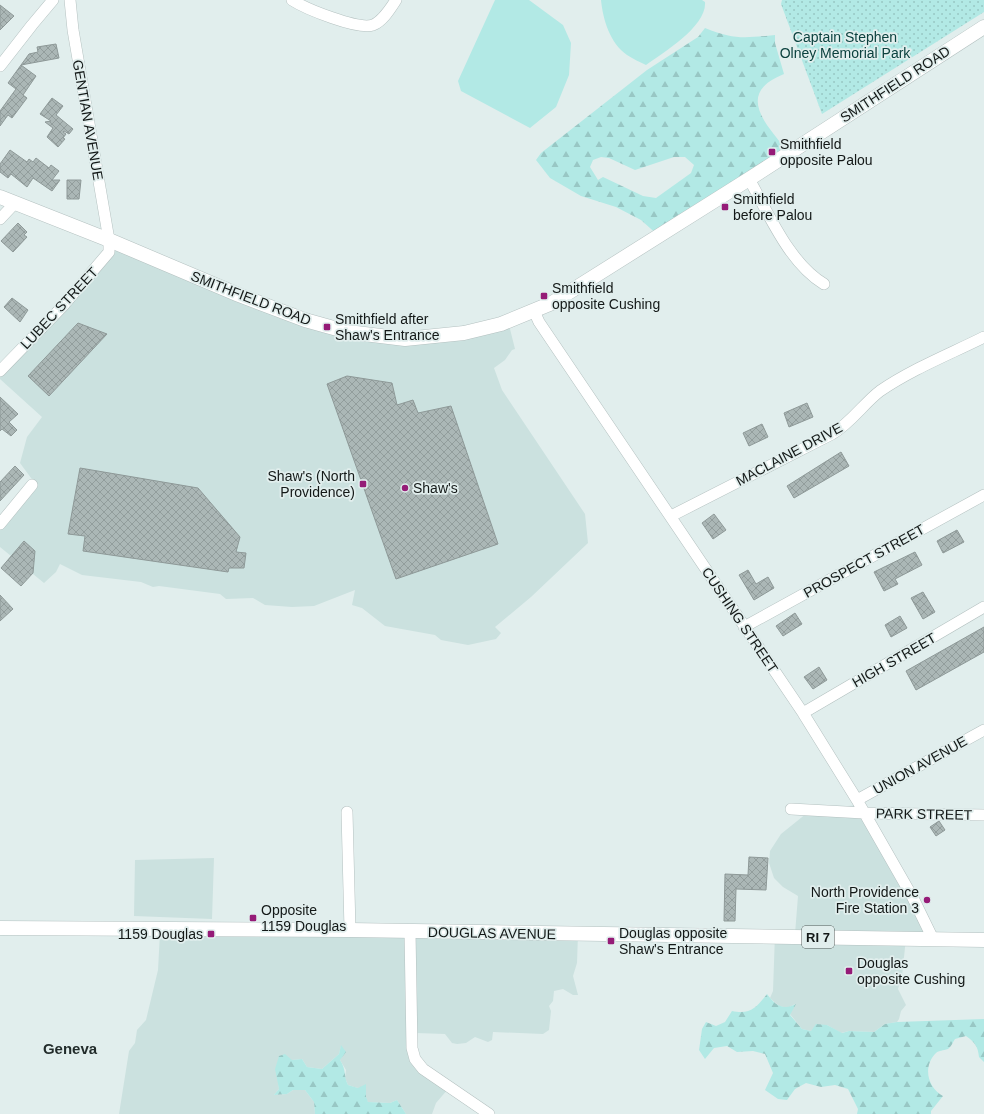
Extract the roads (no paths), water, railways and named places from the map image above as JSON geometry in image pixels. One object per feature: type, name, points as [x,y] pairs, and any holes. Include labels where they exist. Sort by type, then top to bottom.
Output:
[{"type":"main road","name":"SMITHFIELD ROAD","points":[[0,197],[109,240],[239,295],[305,320],[348,332],[405,339],[448,336],[501,324],[552,303],[749,179],[984,27]]},
{"type":"main road","name":"DOUGLAS AVENUE","points":[[0,928],[350,930],[984,940]]},
{"type":"street","points":[[0,66],[54,0]]},
{"type":"street","name":"GENTIAN AVENUE","points":[[70,0],[73,30],[109,240]]},
{"type":"street","points":[[292,0],[315,12],[364,26],[379,21],[396,0]]},
{"type":"street","points":[[749,179],[798,262],[813,278],[824,284]]},
{"type":"street","points":[[0,218],[16,203]]},
{"type":"street","name":"LUBEC STREET","points":[[0,371],[29,339],[48,322],[102,262],[109,252],[109,240]]},
{"type":"street","name":"CUSHING STREET","points":[[534,310],[539,322],[594,406],[671,516],[803,714],[857,800],[913,898],[932,939]]},
{"type":"street","name":"MACLAINE DRIVE","points":[[671,516],[832,434],[844,427],[879,392],[984,337]]},
{"type":"street","points":[[0,524],[32,485]]},
{"type":"street","name":"PROSPECT STREET","points":[[744,627],[984,495]]},
{"type":"street","name":"HIGH STREET","points":[[803,714],[984,607]]},
{"type":"street","name":"UNION AVENUE","points":[[857,800],[984,730]]},
{"type":"street","name":"PARK STREET","points":[[791,809],[864,813],[984,815]]},
{"type":"street","points":[[347,812],[350,930]]},
{"type":"street","points":[[410,932],[412,1048],[415,1059],[423,1068],[488,1114]]},
{"type":"place","name":"Smithfield opposite Palou","points":[[772,152]]},
{"type":"place","name":"Smithfield before Palou","points":[[725,207]]},
{"type":"place","name":"Smithfield opposite Cushing","points":[[544,296]]},
{"type":"place","name":"Smithfield after Shaw's Entrance","points":[[327,327]]},
{"type":"place","name":"Shaw's (North Providence)","points":[[363,484]]},
{"type":"place","name":"Shaw's","points":[[405,488]]},
{"type":"place","name":"North Providence Fire Station 3","points":[[927,900]]},
{"type":"place","name":"Opposite 1159 Douglas","points":[[253,918]]},
{"type":"place","name":"1159 Douglas","points":[[211,934]]},
{"type":"place","name":"Douglas opposite Shaw's Entrance","points":[[611,941]]},
{"type":"place","name":"Douglas opposite Cushing","points":[[849,971]]},
{"type":"district","name":"Geneva","points":[[70,1049]]},
{"type":"park label","name":"Captain Stephen Olney Memorial Park","points":[[845,46]]}]
